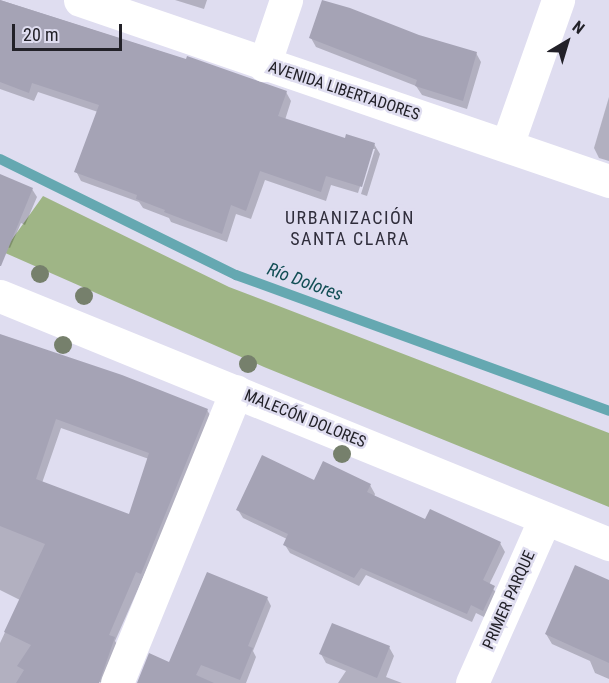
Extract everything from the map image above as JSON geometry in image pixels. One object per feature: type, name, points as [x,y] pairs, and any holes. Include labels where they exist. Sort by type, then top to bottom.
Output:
[{"type":"street","name":"AVENIDA LIBERTADORES","points":[[80,0],[264,65],[609,181]]},
{"type":"street","points":[[264,65],[285,0]]},
{"type":"street","points":[[507,145],[558,0]]},
{"type":"street","name":"MALECÓN DOLORES","points":[[0,296],[609,544]]},
{"type":"street","points":[[117,683],[236,391]]},
{"type":"street","name":"PRIMER PARQUE","points":[[472,683],[545,518]]},
{"type":"green space","points":[[43,196],[229,287],[609,433],[609,507],[264,367],[3,252]]},
{"type":"building","points":[[0,0],[186,59],[187,56],[287,91],[278,116],[345,138],[346,134],[375,143],[362,187],[326,176],[321,192],[260,171],[246,211],[231,205],[222,234],[164,212],[165,210],[136,199],[137,195],[74,172],[99,105],[32,83],[29,93],[0,82]]},
{"type":"building","points":[[322,0],[350,8],[419,35],[477,52],[463,101],[415,86],[417,80],[309,38]]},
{"type":"building","points":[[0,174],[33,188],[1,266],[0,266]]},
{"type":"building","points":[[0,334],[122,375],[208,409],[141,574],[136,572],[109,635],[115,637],[99,683],[16,683],[24,670],[17,666],[31,645],[4,632],[45,544],[0,526]],"holes":[[[56,419],[149,453],[129,514],[36,479]]]},
{"type":"building","points":[[262,455],[314,480],[323,461],[371,484],[367,492],[425,519],[430,509],[501,542],[483,580],[495,586],[483,611],[471,605],[467,614],[361,568],[354,578],[283,545],[288,534],[236,510]]},
{"type":"building","points":[[575,565],[609,580],[609,663],[545,634]]},
{"type":"building","points":[[207,572],[268,597],[248,646],[253,648],[240,680],[201,665],[196,675],[214,683],[137,683],[149,653],[169,662]]},
{"type":"building","points":[[332,623],[390,646],[377,678],[319,654]]},
{"type":"waterway","name":"Río Dolores","points":[[0,159],[236,275],[609,411]]},
{"type":"district","name":"URBANIZACIÓN SANTA CLARA","points":[[350,229]]}]
